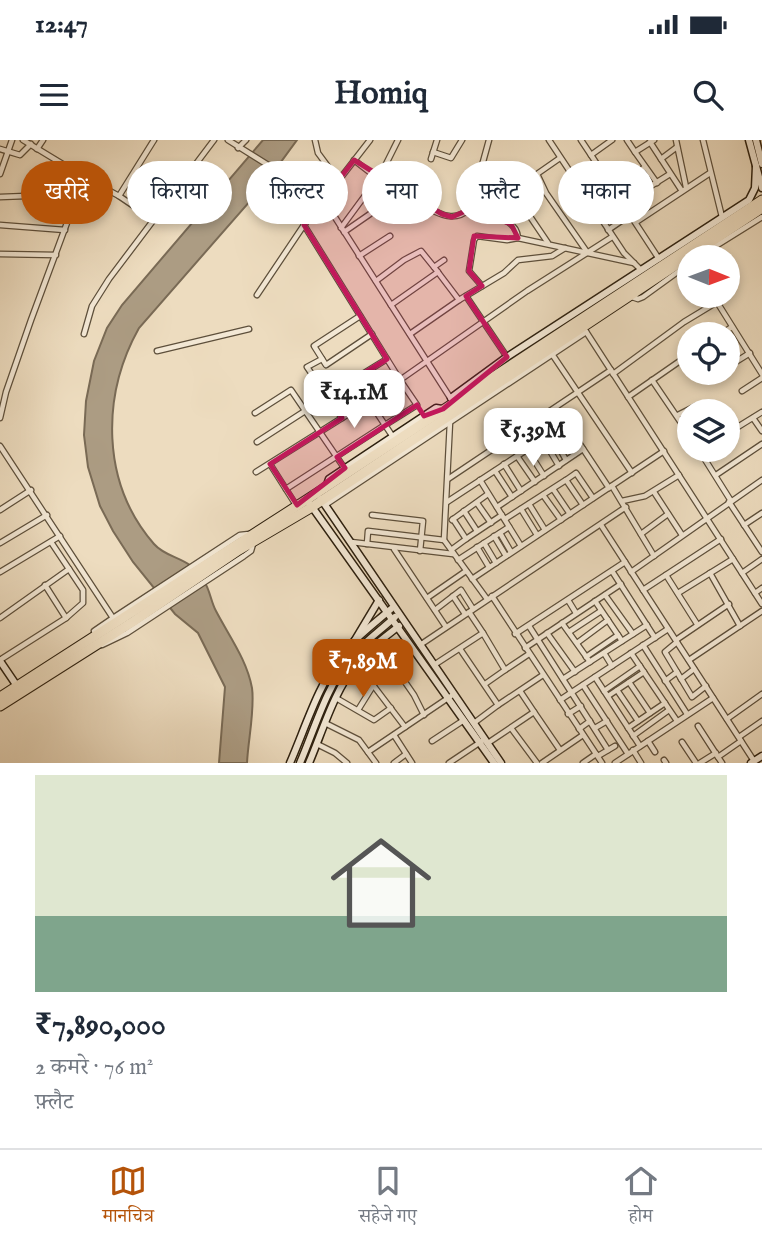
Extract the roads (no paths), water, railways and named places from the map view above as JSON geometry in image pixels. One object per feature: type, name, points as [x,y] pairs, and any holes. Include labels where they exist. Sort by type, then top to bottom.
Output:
[{"type":"highway","points":[[447,416],[452,400],[723,220],[762,200]]},
{"type":"highway","points":[[0,706],[88,650],[225,555],[321,499],[584,329],[762,208]]},
{"type":"highway","points":[[321,499],[327,485],[346,470],[426,418],[447,416]]},
{"type":"highway","points":[[252,538],[297,505],[310,503]]},
{"type":"highway","points":[[0,695],[95,633],[131,618]]},
{"type":"street","points":[[0,174],[12,140]]},
{"type":"street","points":[[23,140],[57,161]]},
{"type":"street","points":[[37,149],[43,140]]},
{"type":"street","points":[[119,196],[155,140]]},
{"type":"street","points":[[198,161],[214,140]]},
{"type":"street","points":[[228,140],[260,161]]},
{"type":"street","points":[[238,148],[246,140]]},
{"type":"street","points":[[315,140],[318,153],[324,161]]},
{"type":"street","points":[[348,168],[370,140]]},
{"type":"street","points":[[387,161],[398,140]]},
{"type":"street","points":[[431,159],[436,140]]},
{"type":"street","points":[[433,152],[451,158],[462,140]]},
{"type":"street","points":[[483,161],[489,140]]},
{"type":"street","points":[[338,224],[452,400],[507,357],[643,273],[612,237],[549,140]]},
{"type":"street","points":[[581,140],[596,161]]},
{"type":"street","points":[[592,155],[610,140]]},
{"type":"street","points":[[627,140],[641,161]]},
{"type":"street","points":[[676,140],[684,189]]},
{"type":"street","points":[[703,140],[723,220],[753,195],[759,165],[749,140]]},
{"type":"street","points":[[756,140],[762,188]]},
{"type":"street","points":[[635,152],[652,141],[670,174],[684,189]]},
{"type":"street","points":[[0,149],[20,155],[31,145]]},
{"type":"street","points":[[661,159],[677,147]]},
{"type":"street","points":[[560,158],[537,174],[587,253]]},
{"type":"street","points":[[354,160],[362,165]]},
{"type":"street","points":[[654,210],[710,173]]},
{"type":"street","points":[[654,185],[670,174]]},
{"type":"street","points":[[654,179],[657,183]]},
{"type":"street","points":[[113,193],[127,201]]},
{"type":"street","points":[[0,197],[21,196]]},
{"type":"street","points":[[342,230],[362,200]]},
{"type":"street","points":[[717,245],[762,217]]},
{"type":"street","points":[[342,230],[362,219]]},
{"type":"street","points":[[0,418],[6,393],[68,224]]},
{"type":"street","points":[[84,334],[98,295],[149,224]]},
{"type":"street","points":[[512,224],[518,232],[518,238]]},
{"type":"street","points":[[535,224],[548,244]]},
{"type":"street","points":[[608,230],[617,224]]},
{"type":"street","points":[[637,224],[660,261]]},
{"type":"street","points":[[0,225],[66,230]]},
{"type":"street","points":[[257,295],[304,225],[426,418]]},
{"type":"street","points":[[359,256],[390,236]]},
{"type":"street","points":[[482,286],[469,271],[477,236],[507,240],[518,238],[634,263]]},
{"type":"street","points":[[256,472],[369,401],[483,321],[612,237]]},
{"type":"street","points":[[410,334],[458,300],[504,273],[518,260],[552,256],[565,247]]},
{"type":"street","points":[[376,281],[421,251],[458,300]]},
{"type":"street","points":[[0,254],[56,255]]},
{"type":"street","points":[[434,267],[444,260]]},
{"type":"street","points":[[391,305],[438,272]]},
{"type":"street","points":[[629,296],[638,299],[643,297],[677,272]]},
{"type":"street","points":[[466,296],[507,357]]},
{"type":"street","points":[[684,322],[717,302],[729,322]]},
{"type":"street","points":[[360,316],[314,346],[326,365],[372,334]]},
{"type":"street","points":[[447,479],[677,327]]},
{"type":"street","points":[[157,351],[249,329]]},
{"type":"street","points":[[601,763],[490,597],[472,579],[444,540],[447,416],[552,354],[584,329],[762,604]]},
{"type":"street","points":[[740,339],[762,376],[742,391]]},
{"type":"street","points":[[740,359],[750,353]]},
{"type":"street","points":[[552,354],[632,473]]},
{"type":"street","points":[[322,359],[307,367],[342,418]]},
{"type":"street","points":[[327,396],[387,359]]},
{"type":"street","points":[[628,397],[677,363]]},
{"type":"street","points":[[652,380],[677,414]]},
{"type":"street","points":[[255,412],[291,390],[346,470]]},
{"type":"street","points":[[369,401],[394,439]]},
{"type":"street","points":[[286,489],[417,405]]},
{"type":"street","points":[[556,408],[626,507],[654,556]]},
{"type":"street","points":[[257,442],[305,411]]},
{"type":"street","points":[[740,426],[762,412]]},
{"type":"street","points":[[753,418],[762,431]]},
{"type":"street","points":[[446,502],[566,424]]},
{"type":"street","points":[[551,433],[567,460]]},
{"type":"street","points":[[543,439],[559,466]]},
{"type":"street","points":[[716,475],[762,444]]},
{"type":"street","points":[[0,446],[113,618]]},
{"type":"street","points":[[527,449],[544,475]]},
{"type":"street","points":[[497,507],[583,449]]},
{"type":"street","points":[[472,579],[664,451]]},
{"type":"street","points":[[517,456],[535,482]]},
{"type":"street","points":[[708,462],[762,552]]},
{"type":"street","points":[[270,464],[297,505]]},
{"type":"street","points":[[504,464],[521,491]]},
{"type":"street","points":[[495,471],[512,497]]},
{"type":"street","points":[[454,555],[466,539],[521,509],[576,473],[593,498]]},
{"type":"street","points":[[622,501],[643,497],[679,475]]},
{"type":"street","points":[[480,480],[521,546]]},
{"type":"street","points":[[566,480],[583,505]]},
{"type":"street","points":[[631,572],[762,480]]},
{"type":"street","points":[[553,489],[570,514]]},
{"type":"street","points":[[0,510],[31,490]]},
{"type":"street","points":[[653,492],[682,535]]},
{"type":"street","points":[[445,524],[488,494]]},
{"type":"street","points":[[543,495],[561,520]]},
{"type":"street","points":[[321,499],[391,609],[433,665],[464,720],[485,741],[494,763]]},
{"type":"street","points":[[310,503],[379,600],[391,609]]},
{"type":"street","points":[[477,503],[491,523]]},
{"type":"street","points":[[528,504],[545,530]]},
{"type":"street","points":[[420,645],[626,507]]},
{"type":"street","points":[[521,509],[537,535]]},
{"type":"street","points":[[464,511],[478,531]]},
{"type":"street","points":[[744,525],[762,513]]},
{"type":"street","points":[[641,534],[668,514]]},
{"type":"street","points":[[0,543],[47,515]]},
{"type":"street","points":[[372,515],[423,521],[420,551]]},
{"type":"street","points":[[453,519],[466,539]]},
{"type":"street","points":[[601,525],[757,761]]},
{"type":"street","points":[[350,542],[454,555],[477,547],[509,527]]},
{"type":"street","points":[[367,544],[368,531],[444,540]]},
{"type":"street","points":[[88,650],[113,641],[251,551],[252,538],[240,535],[113,618],[95,633]]},
{"type":"street","points":[[497,535],[509,554]]},
{"type":"street","points":[[0,572],[60,536]]},
{"type":"street","points":[[643,590],[721,539]]},
{"type":"street","points":[[16,685],[0,663],[66,618],[85,598],[83,590],[51,542]]},
{"type":"street","points":[[484,543],[496,563]]},
{"type":"street","points":[[477,547],[489,567]]},
{"type":"street","points":[[393,548],[446,627]]},
{"type":"street","points":[[677,593],[733,559]]},
{"type":"street","points":[[742,573],[762,559]]},
{"type":"street","points":[[515,634],[625,562]]},
{"type":"street","points":[[0,618],[69,569]]},
{"type":"street","points":[[427,598],[466,570]]},
{"type":"street","points":[[612,571],[655,638]]},
{"type":"street","points":[[710,573],[740,626]]},
{"type":"street","points":[[666,575],[697,624]]},
{"type":"street","points":[[525,648],[621,584]]},
{"type":"street","points":[[46,585],[66,618]]},
{"type":"street","points":[[755,593],[762,588]]},
{"type":"street","points":[[435,610],[461,590],[469,611],[505,670]]},
{"type":"street","points":[[605,595],[633,634]]},
{"type":"street","points":[[453,596],[469,611]]},
{"type":"street","points":[[355,642],[360,629],[379,600]]},
{"type":"street","points":[[568,600],[576,613]]},
{"type":"street","points":[[595,601],[622,641]]},
{"type":"street","points":[[706,686],[692,696],[664,652],[697,624],[729,604]]},
{"type":"street","points":[[290,763],[334,666],[355,642],[391,609]]},
{"type":"street","points":[[569,632],[601,611]]},
{"type":"street","points":[[689,660],[762,611]]},
{"type":"street","points":[[397,616],[399,626],[474,723],[501,763]]},
{"type":"street","points":[[300,763],[342,670],[352,656],[397,616]]},
{"type":"street","points":[[577,643],[608,620]]},
{"type":"street","points":[[562,623],[588,659]]},
{"type":"street","points":[[588,659],[604,653],[647,625]]},
{"type":"street","points":[[309,763],[336,698],[359,660],[399,626]]},
{"type":"street","points":[[528,626],[608,750]]},
{"type":"street","points":[[560,700],[668,629]]},
{"type":"street","points":[[433,665],[483,633]]},
{"type":"street","points":[[547,633],[575,672]]},
{"type":"street","points":[[564,679],[618,635]]},
{"type":"street","points":[[378,643],[414,695],[424,715]]},
{"type":"street","points":[[643,645],[687,714]]},
{"type":"street","points":[[460,649],[498,705]]},
{"type":"street","points":[[604,653],[612,666]]},
{"type":"street","points":[[631,653],[677,721]]},
{"type":"street","points":[[485,684],[529,654]]},
{"type":"street","points":[[358,710],[373,685],[393,666]]},
{"type":"street","points":[[606,694],[640,666]]},
{"type":"street","points":[[681,679],[694,668]]},
{"type":"street","points":[[606,694],[644,672]]},
{"type":"street","points":[[665,681],[677,672]]},
{"type":"street","points":[[474,723],[543,675]]},
{"type":"street","points":[[595,677],[640,746]]},
{"type":"street","points":[[629,682],[650,713]]},
{"type":"street","points":[[373,685],[405,727]]},
{"type":"street","points":[[583,685],[628,754]]},
{"type":"street","points":[[617,690],[638,721]]},
{"type":"street","points":[[520,691],[560,750]]},
{"type":"street","points":[[727,719],[762,694]]},
{"type":"street","points":[[368,752],[451,696]]},
{"type":"street","points":[[336,698],[374,720],[391,708]]},
{"type":"street","points":[[616,763],[713,698]]},
{"type":"street","points":[[628,728],[665,703]]},
{"type":"street","points":[[568,714],[581,706]]},
{"type":"street","points":[[633,736],[669,710]]},
{"type":"street","points":[[449,763],[534,712]]},
{"type":"street","points":[[432,741],[464,720]]},
{"type":"street","points":[[579,729],[590,721]]},
{"type":"street","points":[[587,742],[607,721]]},
{"type":"street","points":[[682,742],[698,763],[717,755],[762,721]]},
{"type":"street","points":[[326,723],[359,740],[376,763]]},
{"type":"street","points":[[698,726],[722,763]]},
{"type":"street","points":[[511,728],[539,763],[583,735]]},
{"type":"street","points":[[394,735],[412,763]]},
{"type":"street","points":[[648,741],[655,752]]},
{"type":"street","points":[[317,744],[347,763]]},
{"type":"street","points":[[583,763],[615,746]]},
{"type":"street","points":[[634,750],[641,763]]},
{"type":"street","points":[[394,763],[406,754]]}]
